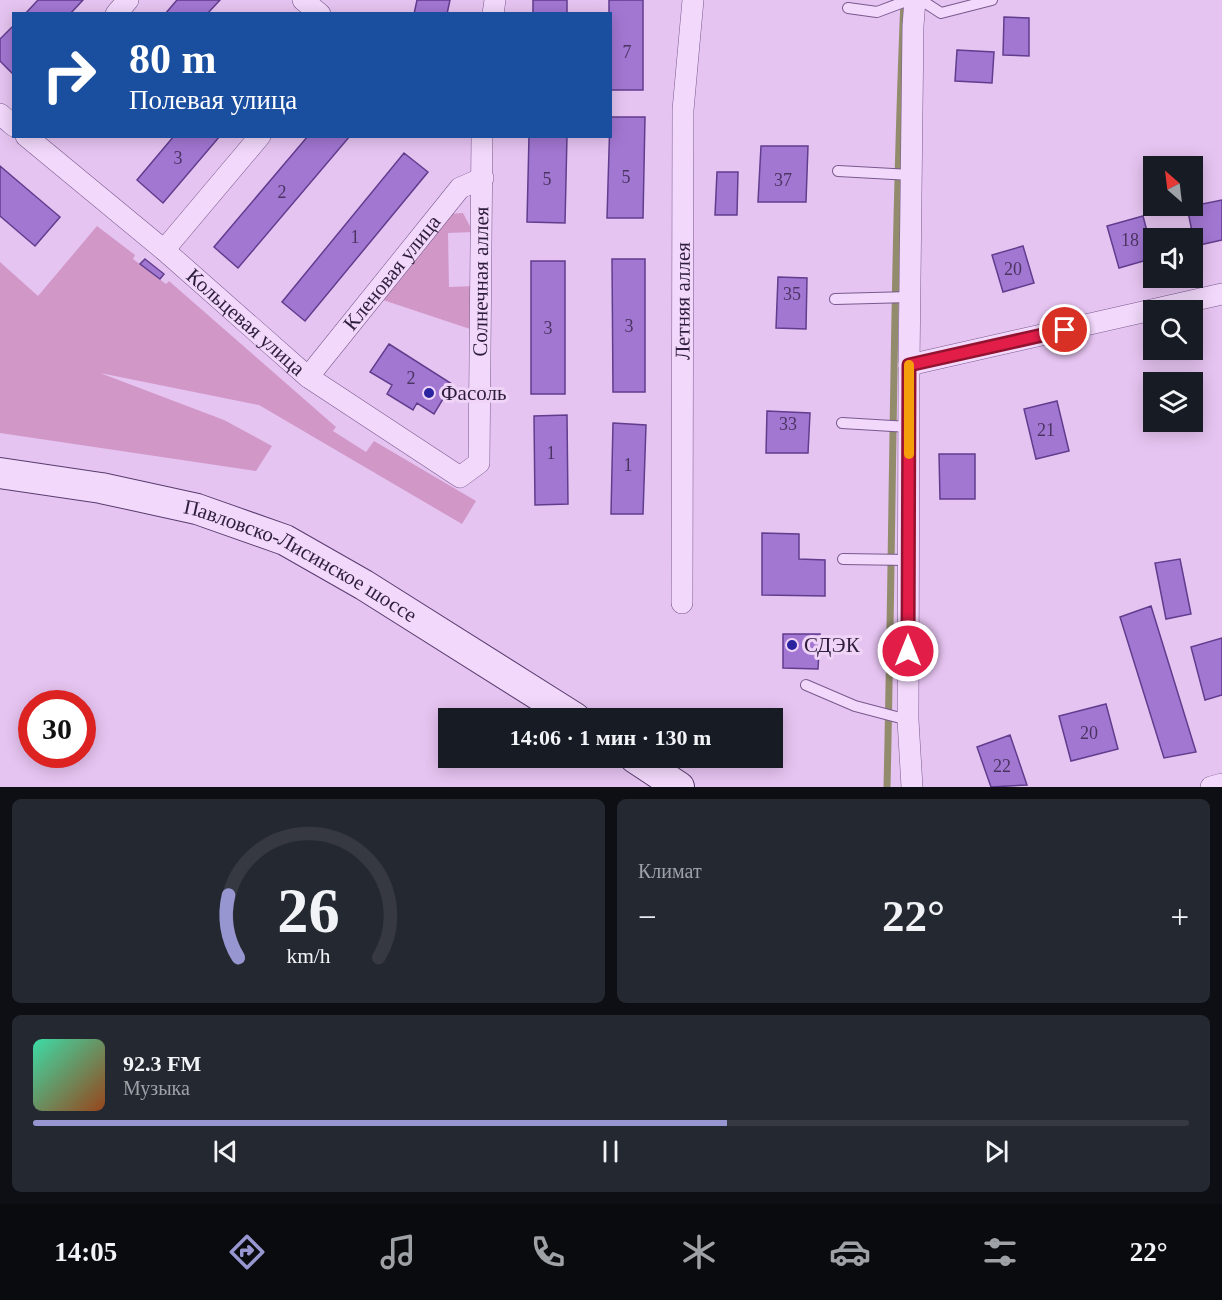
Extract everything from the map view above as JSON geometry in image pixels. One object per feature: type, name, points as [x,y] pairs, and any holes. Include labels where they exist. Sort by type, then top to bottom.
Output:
[{"type":"main road","name":"Павловско-Лисинское шоссе","points":[[0,473],[101,488],[197,509],[285,540],[364,585],[559,708]]},
{"type":"main road","points":[[650,768],[679,787]]},
{"type":"street","points":[[118,12],[128,0]]},
{"type":"street","points":[[303,0],[318,12]]},
{"type":"street","name":"Летняя аллея","points":[[682,603],[683,110],[693,0]]},
{"type":"street","points":[[912,787],[908,720],[908,560],[911,175],[915,0]]},
{"type":"street","name":"Кольцевая улица","points":[[29,138],[164,250],[308,377],[460,477],[479,464]]},
{"type":"street","points":[[164,250],[258,138]]},
{"type":"street","name":"Солнечная аллея","points":[[479,464],[482,138]]},
{"type":"street","name":"Кленовая улица","points":[[308,377],[460,188],[483,178]]},
{"type":"street","points":[[909,365],[1222,294]]},
{"type":"street","points":[[1210,787],[1222,784]]},
{"type":"lane","points":[[848,8],[877,12],[909,0]]},
{"type":"lane","points":[[921,0],[940,13],[992,0]]},
{"type":"lane","points":[[838,171],[911,175]]},
{"type":"lane","points":[[835,299],[910,297]]},
{"type":"lane","points":[[842,423],[909,427]]},
{"type":"lane","points":[[843,559],[908,560]]},
{"type":"lane","points":[[806,686],[855,706],[908,720]]},
{"type":"shaded area","points":[[463,213],[473,232],[448,233],[449,287],[475,286],[473,330],[383,300],[448,214]]},
{"type":"shaded area","points":[[97,226],[135,255],[133,259],[166,284],[169,281],[336,427],[333,431],[366,452],[374,441],[476,501],[462,524],[259,405],[100,373],[224,420],[272,446],[256,471],[0,433],[0,262],[38,296]]},
{"type":"building","points":[[38,0],[83,0],[72,12],[27,12]]},
{"type":"building","points":[[177,0],[220,0],[209,12],[167,12]]},
{"type":"building","points":[[417,0],[450,0],[447,12],[414,12]]},
{"type":"building","points":[[533,0],[567,0],[567,12],[533,12]]},
{"type":"building","points":[[609,0],[643,0],[643,90],[612,90],[612,12],[609,12]]},
{"type":"building","points":[[1004,17],[1029,18],[1029,56],[1003,55]]},
{"type":"building","points":[[12,27],[12,73],[0,61],[0,39]]},
{"type":"building","points":[[957,50],[994,52],[992,83],[955,81]]},
{"type":"building","points":[[612,117],[645,117],[643,218],[607,218]]},
{"type":"building","points":[[172,138],[218,138],[163,203],[137,180]]},
{"type":"building","points":[[306,138],[348,138],[238,268],[214,247]]},
{"type":"building","points":[[529,138],[567,138],[565,223],[527,222]]},
{"type":"building","points":[[761,146],[808,146],[806,202],[758,202]]},
{"type":"building","points":[[404,153],[428,172],[305,321],[282,302]]},
{"type":"building","points":[[0,166],[60,217],[35,246],[0,216]]},
{"type":"building","points":[[717,172],[738,172],[737,215],[715,215]]},
{"type":"building","points":[[1222,200],[1222,240],[1203,244],[1203,228],[1191,228],[1189,216],[1203,216],[1203,204]]},
{"type":"building","points":[[1143,216],[1146,228],[1143,228],[1143,261],[1119,268],[1107,226]]},
{"type":"building","points":[[1023,246],[1034,283],[1003,292],[992,255]]},
{"type":"building","points":[[145,259],[164,274],[160,279],[140,264]]},
{"type":"building","points":[[612,259],[645,259],[645,392],[613,392]]},
{"type":"building","points":[[531,261],[565,261],[565,394],[531,394]]},
{"type":"building","points":[[778,277],[807,278],[806,329],[776,328]]},
{"type":"building","points":[[389,344],[452,384],[434,414],[417,403],[413,410],[387,394],[392,385],[370,372]]},
{"type":"building","points":[[1057,401],[1069,451],[1036,459],[1024,409]]},
{"type":"building","points":[[767,411],[810,413],[808,453],[766,453]]},
{"type":"building","points":[[567,415],[568,504],[535,505],[534,416]]},
{"type":"building","points":[[613,423],[646,425],[643,514],[611,514]]},
{"type":"building","points":[[939,454],[975,454],[975,499],[940,499]]},
{"type":"building","points":[[762,533],[799,534],[799,559],[825,560],[825,596],[762,595]]},
{"type":"building","points":[[1180,559],[1191,614],[1166,619],[1155,563]]},
{"type":"building","points":[[1151,606],[1196,752],[1164,758],[1120,617]]},
{"type":"building","points":[[783,634],[820,634],[818,669],[783,668]]},
{"type":"building","points":[[1222,638],[1222,695],[1205,700],[1191,647]]},
{"type":"building","points":[[1106,704],[1118,749],[1071,761],[1059,716]]},
{"type":"building","points":[[1010,735],[1027,785],[991,787],[977,747]]},
{"type":"waterway","points":[[887,787],[895,295],[904,0]]},
{"type":"slow traffic","points":[[909,365],[909,454]]},
{"type":"place","name":"Фасоль","points":[[429,393]]},
{"type":"place","name":"СДЭК","points":[[792,645]]},
{"type":"route","points":[[908,651],[909,365],[1065,330]]}]
